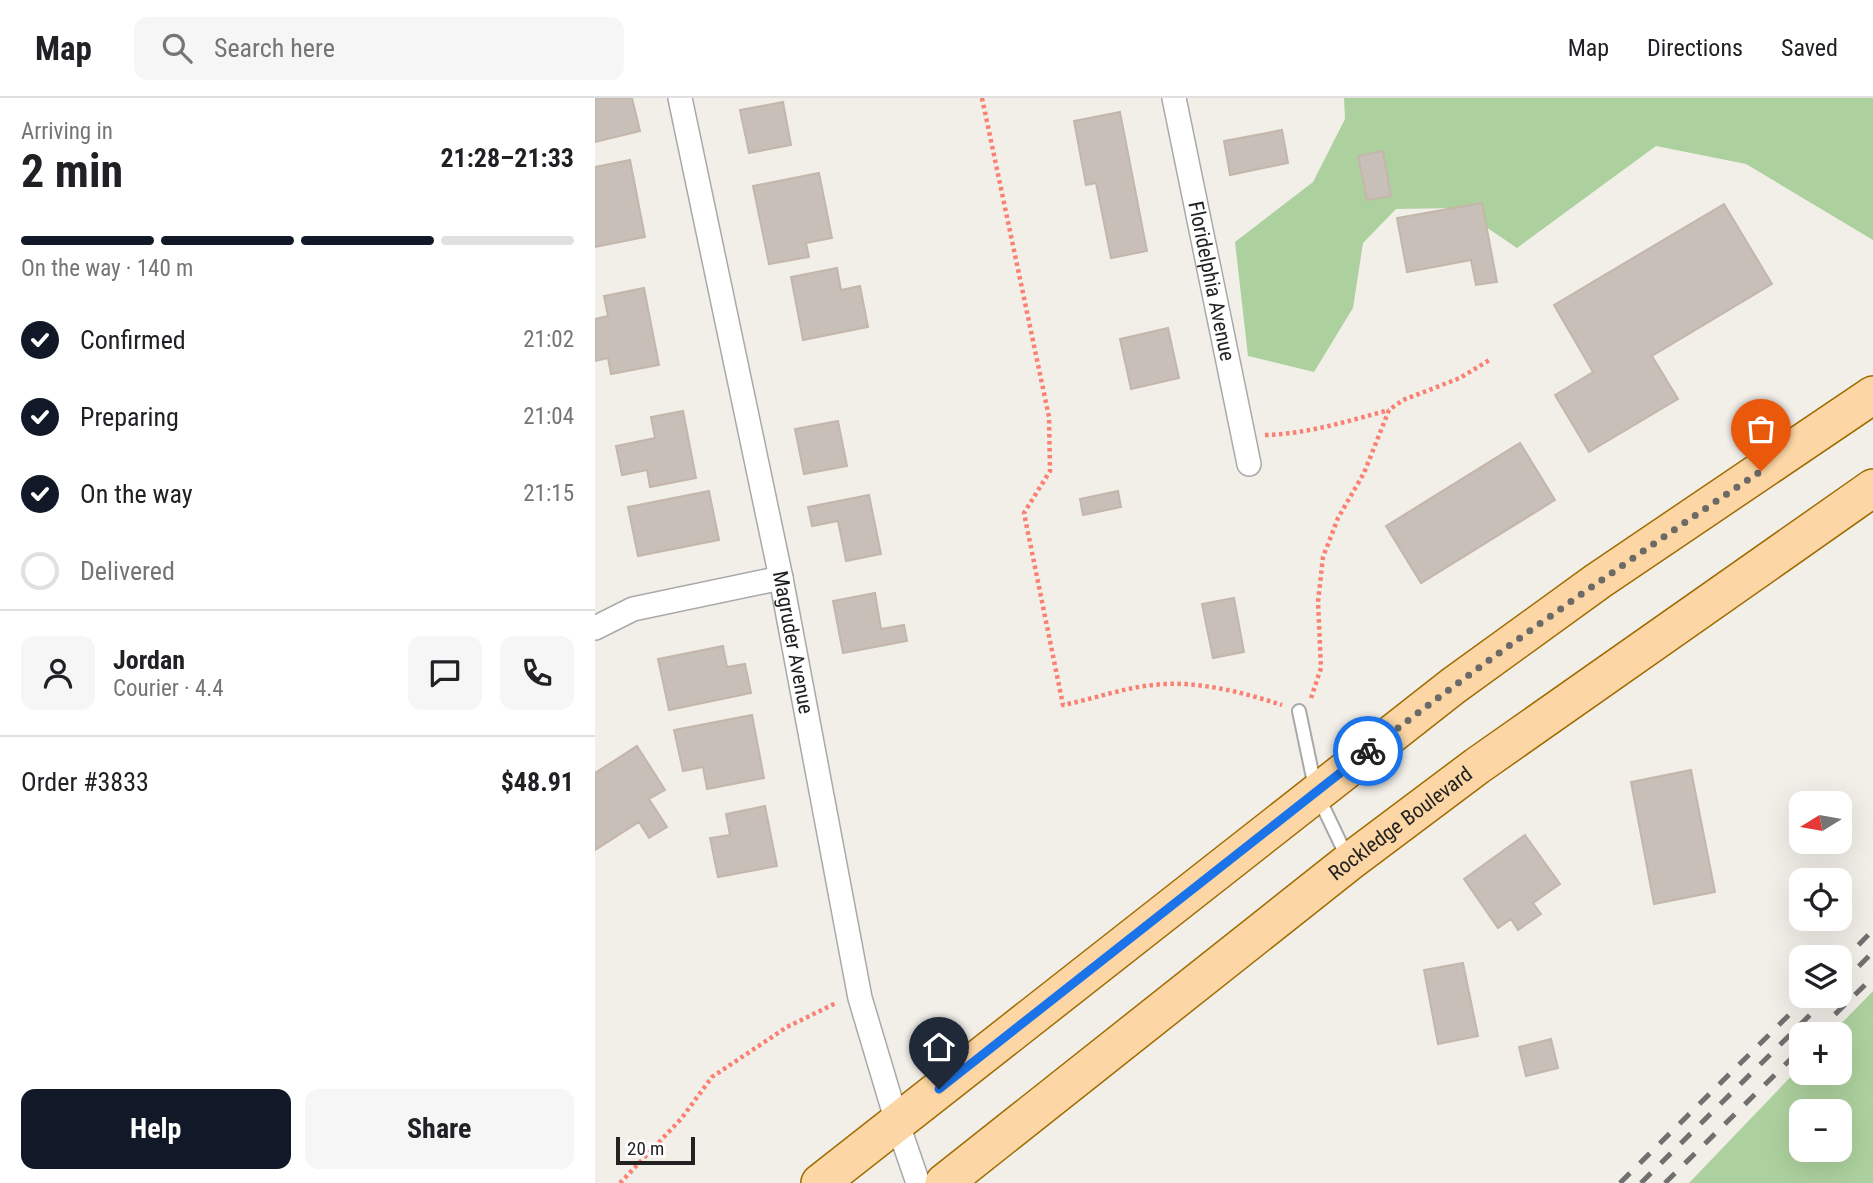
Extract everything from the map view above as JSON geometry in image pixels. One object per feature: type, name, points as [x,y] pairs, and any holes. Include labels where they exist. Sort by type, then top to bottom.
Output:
[{"type":"main road","points":[[820,1183],[1453,686],[1598,581],[1873,395]]},
{"type":"main road","name":"Rockledge Boulevard","points":[[944,1183],[1349,862],[1485,760],[1873,488]]},
{"type":"street","name":"Magruder Avenue","points":[[680,98],[781,578],[859,992],[918,1183]]},
{"type":"street","name":"Floridelphia Avenue","points":[[1174,98],[1249,464]]},
{"type":"street","points":[[595,628],[633,609],[781,578]]},
{"type":"lane","points":[[1299,711],[1316,792],[1349,862]]},
{"type":"path","points":[[982,98],[1049,417],[1050,471],[1024,513],[1063,705],[1154,685],[1192,685],[1252,695],[1299,711],[1313,695],[1321,668],[1318,602],[1322,558],[1338,518],[1364,473],[1389,410]]},
{"type":"path","points":[[1243,436],[1284,435],[1389,410],[1403,400],[1460,378],[1491,359]]},
{"type":"path","points":[[620,1183],[681,1119],[712,1077],[787,1027],[859,992]]},
{"type":"green space","points":[[1344,98],[1873,98],[1873,240],[1746,164],[1656,146],[1517,248],[1458,208],[1396,209],[1363,243],[1353,308],[1314,372],[1248,356],[1235,242],[1313,182],[1345,119]]},
{"type":"green space","points":[[1873,991],[1873,1183],[1689,1183],[1789,1079],[1789,1085],[1852,1085],[1852,1022],[1843,1022]]},
{"type":"building","points":[[595,98],[632,98],[640,131],[595,142]]},
{"type":"building","points":[[783,102],[791,145],[749,153],[740,110]]},
{"type":"building","points":[[1120,112],[1147,251],[1111,258],[1096,183],[1086,185],[1074,121]]},
{"type":"building","points":[[1282,130],[1288,163],[1230,175],[1224,141]]},
{"type":"building","points":[[1383,151],[1391,196],[1367,200],[1358,156]]},
{"type":"building","points":[[630,160],[645,237],[595,247],[595,167]]},
{"type":"building","points":[[819,173],[832,238],[806,243],[809,257],[769,264],[753,186]]},
{"type":"building","points":[[1482,203],[1497,282],[1476,285],[1471,260],[1407,272],[1397,218]]},
{"type":"building","points":[[1724,204],[1772,284],[1652,356],[1678,399],[1589,452],[1555,395],[1593,372],[1554,305]]},
{"type":"building","points":[[837,268],[841,290],[860,286],[868,327],[803,340],[791,277]]},
{"type":"building","points":[[644,288],[659,365],[611,374],[608,358],[595,361],[595,319],[608,316],[604,296]]},
{"type":"building","points":[[1168,328],[1179,378],[1131,389],[1120,339]]},
{"type":"building","points":[[683,411],[696,478],[650,487],[647,470],[622,475],[616,446],[655,438],[651,417]]},
{"type":"building","points":[[838,421],[847,466],[804,474],[795,429]]},
{"type":"building","points":[[1520,443],[1555,500],[1421,583],[1386,526]]},
{"type":"building","points":[[709,491],[719,540],[638,556],[628,507]]},
{"type":"building","points":[[1118,491],[1121,507],[1083,515],[1080,499]]},
{"type":"building","points":[[869,495],[881,554],[846,561],[838,521],[812,526],[808,507]]},
{"type":"building","points":[[875,593],[881,629],[904,625],[907,641],[843,653],[833,601]]},
{"type":"building","points":[[1234,598],[1244,652],[1213,658],[1202,604]]},
{"type":"building","points":[[723,646],[727,667],[745,664],[751,693],[669,710],[658,659]]},
{"type":"building","points":[[752,715],[764,778],[707,789],[703,767],[683,771],[674,730]]},
{"type":"building","points":[[637,746],[665,790],[649,799],[667,827],[649,838],[639,822],[595,850],[595,773]]},
{"type":"building","points":[[1691,770],[1715,892],[1654,904],[1631,782]]},
{"type":"building","points":[[765,806],[777,866],[718,877],[710,838],[730,835],[726,814]]},
{"type":"building","points":[[1525,835],[1560,884],[1533,903],[1541,914],[1518,930],[1511,919],[1498,928],[1464,879]]},
{"type":"building","points":[[1463,963],[1478,1036],[1438,1044],[1424,970]]},
{"type":"building","points":[[1551,1039],[1558,1068],[1526,1076],[1519,1047]]},
{"type":"railway","points":[[1852,952],[1873,930]]},
{"type":"railway","points":[[1852,973],[1873,952]]},
{"type":"railway","points":[[1827,1022],[1873,977]]},
{"type":"railway","points":[[1620,1183],[1796,1008]]},
{"type":"railway","points":[[1641,1183],[1817,1008]]},
{"type":"railway","points":[[1665,1183],[1789,1061]]},
{"type":"way so far","points":[[1368,751],[1598,581],[1761,471]]},
{"type":"route","points":[[939,1089],[1368,751]]}]
